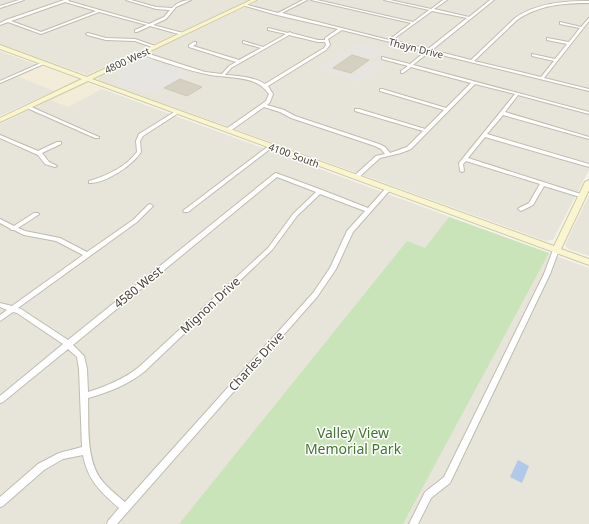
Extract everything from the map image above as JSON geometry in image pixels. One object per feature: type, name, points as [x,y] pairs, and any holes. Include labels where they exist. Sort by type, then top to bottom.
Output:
[{"type":"main road","name":"4800 West","points":[[0,120],[255,0]]},
{"type":"main road","name":"4100 South","points":[[0,47],[589,262]]},
{"type":"main road","points":[[556,250],[589,182]]},
{"type":"street","points":[[0,7],[22,0]]},
{"type":"street","points":[[0,24],[66,0],[98,11],[182,34]]},
{"type":"street","points":[[128,0],[158,8],[172,9]]},
{"type":"street","points":[[136,31],[166,18],[172,9],[189,0]]},
{"type":"street","points":[[278,14],[305,0]]},
{"type":"street","points":[[313,0],[414,23]]},
{"type":"street","points":[[386,0],[470,18]]},
{"type":"street","points":[[389,41],[445,0]]},
{"type":"street","points":[[402,72],[492,0]]},
{"type":"street","points":[[561,0],[566,3]]},
{"type":"street","points":[[472,61],[519,16],[538,8],[566,3],[589,2]]},
{"type":"street","name":"Thayn Drive","points":[[244,5],[589,90]]},
{"type":"street","points":[[332,10],[339,6]]},
{"type":"street","points":[[6,21],[40,33],[98,11]]},
{"type":"street","points":[[370,19],[377,14]]},
{"type":"street","points":[[62,18],[71,21]]},
{"type":"street","points":[[542,78],[589,18]]},
{"type":"street","points":[[561,24],[582,28]]},
{"type":"street","points":[[269,29],[318,41],[327,41]]},
{"type":"street","points":[[265,86],[325,49],[328,45],[327,37],[340,29]]},
{"type":"street","points":[[88,34],[108,40],[132,40],[156,47]]},
{"type":"street","points":[[223,75],[226,70],[290,34]]},
{"type":"street","points":[[548,39],[569,43]]},
{"type":"street","points":[[244,42],[264,48]]},
{"type":"street","points":[[195,43],[190,46],[240,62]]},
{"type":"street","points":[[142,53],[203,73],[237,76],[265,86],[271,94],[266,104],[228,130]]},
{"type":"street","points":[[533,55],[556,60]]},
{"type":"street","points":[[383,58],[589,113]]},
{"type":"street","points":[[0,82],[44,63]]},
{"type":"street","points":[[356,177],[376,158],[407,149],[473,83]]},
{"type":"street","points":[[381,90],[447,109]]},
{"type":"street","points":[[462,171],[461,165],[465,159],[517,94]]},
{"type":"street","points":[[266,104],[291,117],[379,146],[388,154]]},
{"type":"street","points":[[28,107],[97,137]]},
{"type":"street","points":[[357,110],[426,131]]},
{"type":"street","points":[[91,182],[105,177],[133,160],[139,152],[138,141],[141,135],[178,112]]},
{"type":"street","points":[[502,113],[589,138]]},
{"type":"street","points":[[485,135],[589,166]]},
{"type":"street","points":[[0,136],[38,154],[47,163],[55,166]]},
{"type":"street","points":[[38,154],[59,143]]},
{"type":"street","points":[[186,211],[272,146]]},
{"type":"street","points":[[465,159],[582,196]]},
{"type":"street","name":"4580 West","points":[[0,400],[276,174],[320,191]]},
{"type":"street","points":[[520,209],[531,204],[543,184]]},
{"type":"street","name":"Charles Drive","points":[[111,524],[315,295],[332,270],[350,231],[388,189]]},
{"type":"street","points":[[320,191],[368,210]]},
{"type":"street","name":"Mignon Drive","points":[[84,396],[115,387],[138,373],[270,249],[295,215],[320,191]]},
{"type":"street","points":[[0,318],[135,221],[150,206]]},
{"type":"street","points":[[13,229],[36,214]]},
{"type":"street","points":[[0,221],[13,229],[24,233],[58,239],[88,255]]},
{"type":"street","points":[[413,524],[428,495],[447,480],[547,274],[556,250]]},
{"type":"street","points":[[0,305],[13,308],[77,351],[81,360],[86,450],[89,466],[95,479],[105,492],[125,508]]},
{"type":"street","points":[[0,503],[41,467],[62,456],[86,450]]},
{"type":"shaded area","points":[[0,0],[249,0],[87,75],[0,44]]},
{"type":"shaded area","points":[[260,0],[589,0],[589,170],[553,240],[546,241],[98,80],[101,75]]},
{"type":"shaded area","points":[[358,43],[388,51],[370,58],[351,53],[329,69],[354,76],[375,60],[384,63],[359,82],[318,70]]},
{"type":"shaded area","points":[[0,51],[78,80],[0,116]]},
{"type":"shaded area","points":[[143,58],[190,73],[162,88],[146,93],[133,88],[151,78],[123,68]]},
{"type":"shaded area","points":[[40,66],[79,80],[55,91],[16,76]]},
{"type":"shaded area","points":[[121,69],[149,78],[130,88],[115,83],[126,77],[114,72]]},
{"type":"shaded area","points":[[86,83],[589,268],[589,524],[0,524],[0,124]]},
{"type":"shaded area","points":[[86,83],[102,89],[68,107],[51,100]]},
{"type":"shaded area","points":[[589,195],[589,256],[568,249],[565,245]]},
{"type":"green space","name":"Valley View Memorial Park","points":[[449,217],[549,253],[403,524],[179,524],[407,241],[425,248]]},
{"type":"water","points":[[518,460],[529,466],[522,483],[510,477]]},
{"type":"building","points":[[352,55],[369,60],[351,73],[333,68]]},
{"type":"building","points":[[180,79],[202,87],[187,96],[164,88]]}]
